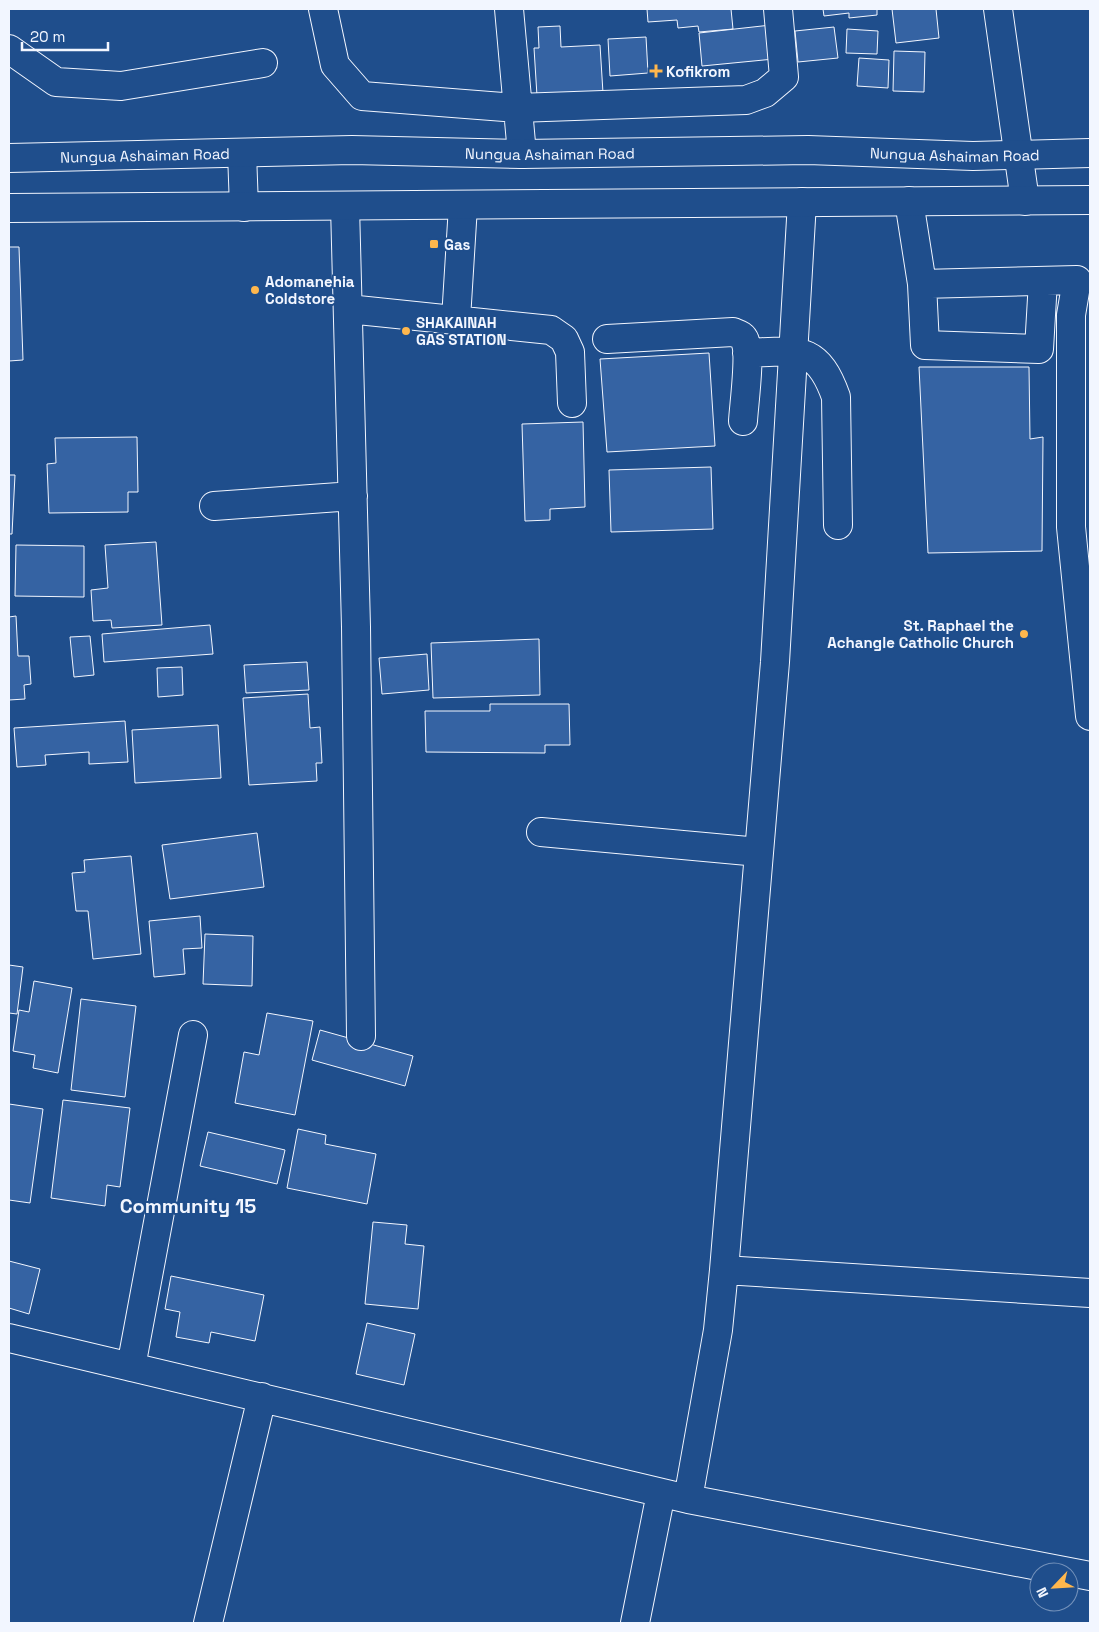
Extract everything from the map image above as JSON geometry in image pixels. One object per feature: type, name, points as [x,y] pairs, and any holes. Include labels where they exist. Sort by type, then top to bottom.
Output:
[{"type":"street","points":[[323,9],[335,65],[362,96],[517,108],[746,100],[765,93],[784,77],[778,9]]},
{"type":"street","points":[[509,9],[522,154]]},
{"type":"street","points":[[998,9],[1017,155],[1025,201]]},
{"type":"street","points":[[9,49],[56,82],[121,86],[263,64]]},
{"type":"street","name":"Nungua Ashaiman Road","points":[[9,158],[352,150],[522,154],[808,150],[973,156],[1090,153]]},
{"type":"street","points":[[242,153],[244,207]]},
{"type":"street","points":[[9,208],[1090,200]]},
{"type":"street","points":[[909,201],[922,284],[925,345],[1039,349],[1043,281]]},
{"type":"street","points":[[688,1499],[718,1330],[724,1270],[775,662],[802,202]]},
{"type":"street","points":[[345,206],[353,496],[361,1036]]},
{"type":"street","points":[[456,319],[463,206]]},
{"type":"street","points":[[922,284],[1077,280],[1071,315],[1072,527],[1090,716]]},
{"type":"street","points":[[348,309],[551,330],[564,340],[570,352],[572,403]]},
{"type":"street","points":[[607,339],[733,332],[741,335],[746,341],[747,353],[743,420]]},
{"type":"street","points":[[747,353],[794,351],[818,361],[830,380],[836,397],[838,524]]},
{"type":"street","points":[[214,506],[353,496]]},
{"type":"street","points":[[541,832],[759,852]]},
{"type":"street","points":[[131,1367],[193,1035]]},
{"type":"street","points":[[724,1270],[1090,1293]]},
{"type":"street","points":[[9,1338],[688,1499],[1090,1576]]},
{"type":"street","points":[[208,1623],[262,1397]]},
{"type":"street","points":[[635,1623],[661,1493]]},
{"type":"building","points":[[647,9],[731,9],[733,29],[699,32],[698,26],[678,28],[677,20],[648,22]]},
{"type":"building","points":[[823,9],[877,9],[877,15],[849,18],[849,13],[824,16]]},
{"type":"building","points":[[892,9],[936,9],[939,38],[896,43]]},
{"type":"building","points":[[771,25],[774,59],[702,66],[699,33]]},
{"type":"building","points":[[560,26],[561,47],[600,45],[603,93],[537,96],[534,48],[539,48],[538,27]]},
{"type":"building","points":[[834,27],[838,58],[798,62],[795,31]]},
{"type":"building","points":[[847,29],[878,31],[877,54],[846,53]]},
{"type":"building","points":[[646,37],[648,73],[610,76],[608,39]]},
{"type":"building","points":[[894,51],[925,52],[924,92],[893,91]]},
{"type":"building","points":[[859,58],[889,60],[888,88],[857,86]]},
{"type":"building","points":[[9,247],[19,247],[23,360],[9,361]]},
{"type":"building","points":[[709,353],[715,446],[607,452],[600,359]]},
{"type":"building","points":[[919,367],[1029,367],[1030,439],[1043,437],[1042,551],[928,553]]},
{"type":"building","points":[[583,422],[585,507],[550,509],[550,520],[525,521],[522,424]]},
{"type":"building","points":[[137,437],[138,492],[128,492],[128,512],[49,513],[47,464],[56,463],[55,438]]},
{"type":"building","points":[[711,467],[713,529],[611,532],[609,470]]},
{"type":"building","points":[[9,475],[15,475],[12,534],[9,534]]},
{"type":"building","points":[[156,542],[162,625],[112,628],[111,620],[93,621],[91,590],[108,588],[105,545]]},
{"type":"building","points":[[16,545],[84,546],[84,597],[15,596]]},
{"type":"building","points":[[16,616],[18,656],[29,656],[31,684],[24,685],[25,699],[9,700],[9,617]]},
{"type":"building","points":[[210,625],[213,654],[104,662],[102,634]]},
{"type":"building","points":[[90,636],[94,675],[74,677],[70,637]]},
{"type":"building","points":[[539,639],[540,695],[433,698],[431,643]]},
{"type":"building","points":[[427,654],[429,690],[382,694],[379,658]]},
{"type":"building","points":[[307,662],[309,690],[246,693],[244,665]]},
{"type":"building","points":[[182,667],[183,695],[158,697],[157,668]]},
{"type":"building","points":[[308,694],[310,728],[320,727],[322,763],[316,763],[317,781],[249,785],[243,698]]},
{"type":"building","points":[[490,704],[569,704],[570,745],[545,745],[545,753],[426,752],[425,711],[490,711]]},
{"type":"building","points":[[125,721],[128,762],[89,764],[89,752],[45,755],[46,765],[17,767],[14,728]]},
{"type":"building","points":[[218,725],[221,778],[135,783],[132,730]]},
{"type":"building","points":[[257,833],[264,887],[170,899],[162,845]]},
{"type":"building","points":[[131,856],[141,954],[93,959],[88,911],[76,911],[72,873],[85,872],[84,860]]},
{"type":"building","points":[[200,916],[202,948],[183,949],[185,974],[154,977],[149,921]]},
{"type":"building","points":[[205,934],[253,936],[252,986],[203,984]]},
{"type":"building","points":[[9,965],[23,967],[17,1014],[9,1013]]},
{"type":"building","points":[[34,981],[72,988],[58,1073],[33,1068],[35,1055],[13,1051],[19,1010],[29,1012]]},
{"type":"building","points":[[81,999],[136,1006],[125,1097],[71,1090]]},
{"type":"building","points":[[267,1013],[313,1021],[295,1115],[235,1103],[244,1052],[259,1055]]},
{"type":"building","points":[[320,1030],[413,1056],[405,1086],[312,1060]]},
{"type":"building","points":[[63,1100],[130,1108],[120,1187],[107,1185],[105,1206],[51,1198]]},
{"type":"building","points":[[9,1104],[43,1109],[30,1203],[9,1200]]},
{"type":"building","points":[[298,1129],[326,1135],[325,1144],[376,1154],[367,1204],[287,1188]]},
{"type":"building","points":[[208,1132],[285,1150],[277,1184],[200,1166]]},
{"type":"building","points":[[373,1222],[407,1225],[405,1244],[424,1246],[418,1309],[365,1304]]},
{"type":"building","points":[[9,1261],[40,1269],[29,1314],[9,1308]]},
{"type":"building","points":[[171,1276],[264,1295],[255,1341],[211,1332],[209,1343],[176,1337],[180,1312],[165,1309]]},
{"type":"building","points":[[367,1323],[415,1334],[404,1385],[356,1374]]},
{"type":"place","name":"Kofikrom","points":[[656,71]]},
{"type":"place","name":"Gas","points":[[434,244]]},
{"type":"place","name":"Adomanehia Coldstore","points":[[255,290]]},
{"type":"place","name":"SHAKAINAH GAS STATION","points":[[406,331]]},
{"type":"place","name":"St. Raphael the Achangle Catholic Church","points":[[1024,634]]},
{"type":"district","name":"Community 15","points":[[188,1206]]}]
